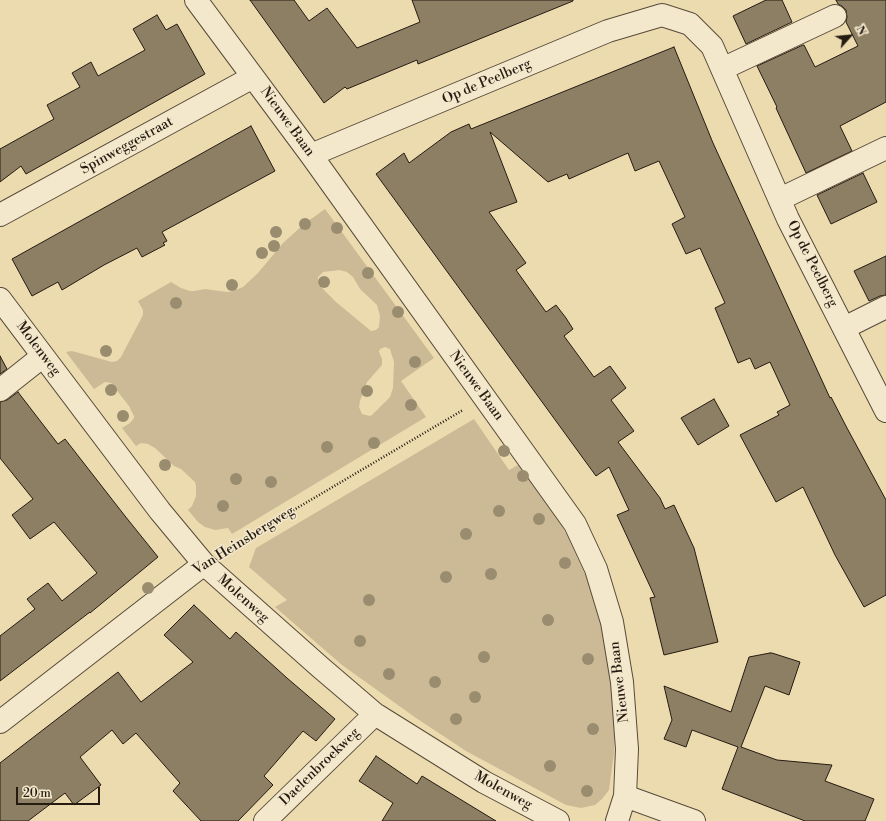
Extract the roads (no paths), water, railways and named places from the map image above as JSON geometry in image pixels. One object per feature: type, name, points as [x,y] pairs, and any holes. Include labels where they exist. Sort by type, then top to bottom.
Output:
[{"type":"street","name":"Nieuwe Baan","points":[[196,0],[311,155],[575,524],[596,568],[612,622],[622,682],[627,749],[625,796],[617,821]]},
{"type":"street","name":"Op de Peelberg","points":[[311,155],[608,31],[662,15],[666,8],[690,24],[712,46],[788,219],[886,411]]},
{"type":"street","points":[[722,69],[835,16]]},
{"type":"street","name":"Spinweggestraat","points":[[0,215],[253,77]]},
{"type":"street","points":[[780,199],[886,148]]},
{"type":"street","name":"Molenweg","points":[[0,299],[160,511],[204,564],[320,668],[376,714],[484,782],[558,821]]},
{"type":"street","points":[[844,328],[886,307]]},
{"type":"street","points":[[0,390],[43,356]]},
{"type":"street","name":"Van Heinsbergweg","points":[[0,722],[204,564]]},
{"type":"street","name":"Daelenbroekweg","points":[[265,821],[376,714]]},
{"type":"street","points":[[625,796],[694,821]]}]
